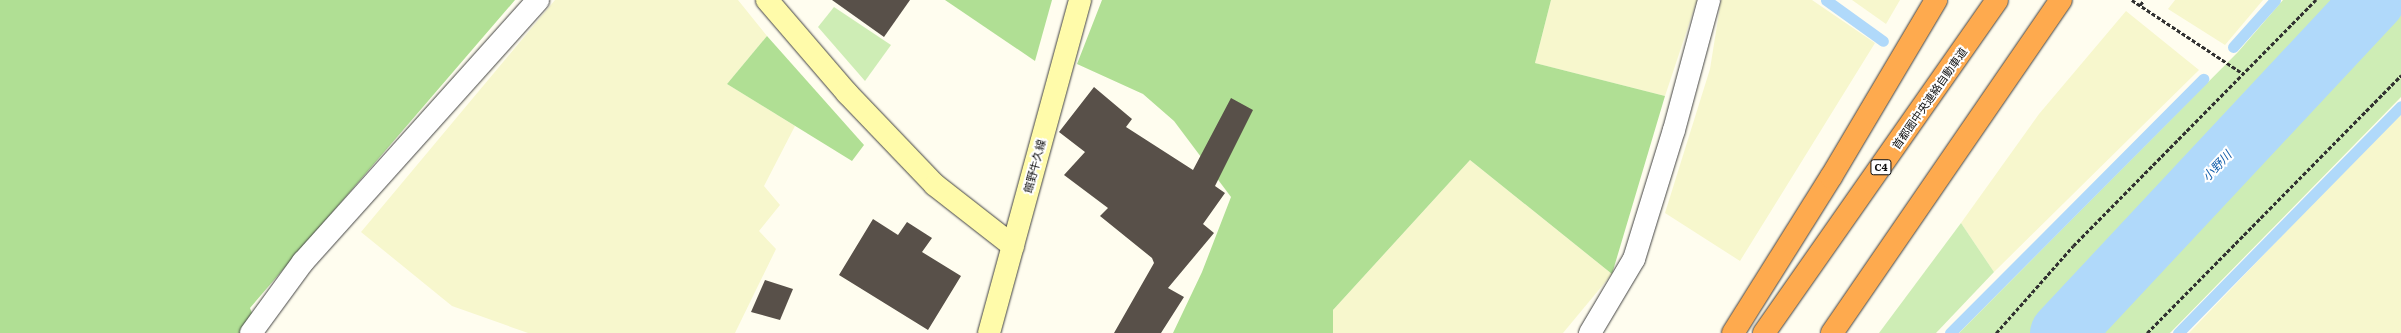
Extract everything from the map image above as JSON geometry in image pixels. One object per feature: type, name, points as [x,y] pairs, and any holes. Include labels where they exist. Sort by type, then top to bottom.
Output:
[{"type":"highway","points":[[1733,333],[1831,177],[1936,0]]},
{"type":"highway","name":"首都圏中央連絡自動車道","points":[[1764,333],[1997,0]]},
{"type":"highway","points":[[1832,333],[2062,0]]},
{"type":"main road","points":[[767,0],[847,93],[935,186],[1013,246]]},
{"type":"main road","name":"館野牛久線","points":[[989,333],[1080,0]]},
{"type":"street","points":[[251,333],[303,262],[538,0]]},
{"type":"street","points":[[1590,333],[1634,259],[1674,130],[1709,0]]},
{"type":"path","points":[[2132,0],[2244,74]]},
{"type":"path","points":[[2140,5],[2144,0]]},
{"type":"path","points":[[1996,333],[2073,246],[2316,0]]},
{"type":"path","points":[[2147,333],[2400,76]]},
{"type":"green space","points":[[0,0],[515,0],[250,308],[260,333],[0,333]]},
{"type":"green space","points":[[555,0],[738,0],[767,36],[727,84],[795,126],[764,186],[780,205],[759,231],[776,249],[735,333],[528,333],[452,306],[361,232]]},
{"type":"green space","points":[[945,0],[1052,0],[1035,61]]},
{"type":"green space","points":[[1102,0],[1551,0],[1535,63],[1665,96],[1612,274],[1470,160],[1333,310],[1333,333],[1173,333],[1202,272],[1231,197],[1174,121],[1143,94],[1077,64]]},
{"type":"green space","points":[[1551,0],[1697,0],[1665,96],[1535,63]]},
{"type":"green space","points":[[1721,0],[1812,0],[1875,43],[1740,261],[1665,213],[1710,69]]},
{"type":"green space","points":[[1852,0],[1900,0],[1886,24]]},
{"type":"green space","points":[[2175,0],[2263,0],[2225,45],[2168,9]]},
{"type":"green space","points":[[2283,0],[2364,0],[2097,270],[2042,333],[1959,333],[2238,52]]},
{"type":"green space","points":[[2389,0],[2401,0],[2401,97],[2170,333],[2093,333],[2180,248],[2174,224]]},
{"type":"green space","points":[[834,7],[891,45],[865,81],[818,27]]},
{"type":"green space","points":[[2126,11],[2199,70],[1994,272],[1961,223],[2039,114]]},
{"type":"green space","points":[[767,36],[864,145],[852,161],[727,84]]},
{"type":"green space","points":[[2401,111],[2401,333],[2189,333]]},
{"type":"green space","points":[[1470,160],[1612,274],[1563,333],[1333,333],[1333,310]]},
{"type":"green space","points":[[1961,223],[1994,272],[1936,333],[1879,333]]},
{"type":"building","points":[[832,0],[910,0],[884,37]]},
{"type":"building","points":[[1094,87],[1132,119],[1126,127],[1193,170],[1231,98],[1253,110],[1215,186],[1225,193],[1203,224],[1214,233],[1168,288],[1184,297],[1161,333],[1114,333],[1154,263],[1152,258],[1100,216],[1108,208],[1064,175],[1085,152],[1059,132]]},
{"type":"building","points":[[873,219],[898,235],[907,222],[932,238],[922,252],[961,276],[928,330],[839,275]]},
{"type":"building","points":[[765,280],[793,289],[780,320],[751,312]]},
{"type":"waterway","points":[[1826,0],[1883,41]]},
{"type":"waterway","points":[[2233,47],[2275,0]]},
{"type":"waterway","name":"小野川","points":[[2061,333],[2373,0]]},
{"type":"waterway","points":[[1950,333],[2203,79]]},
{"type":"waterway","points":[[2178,333],[2401,106]]}]
